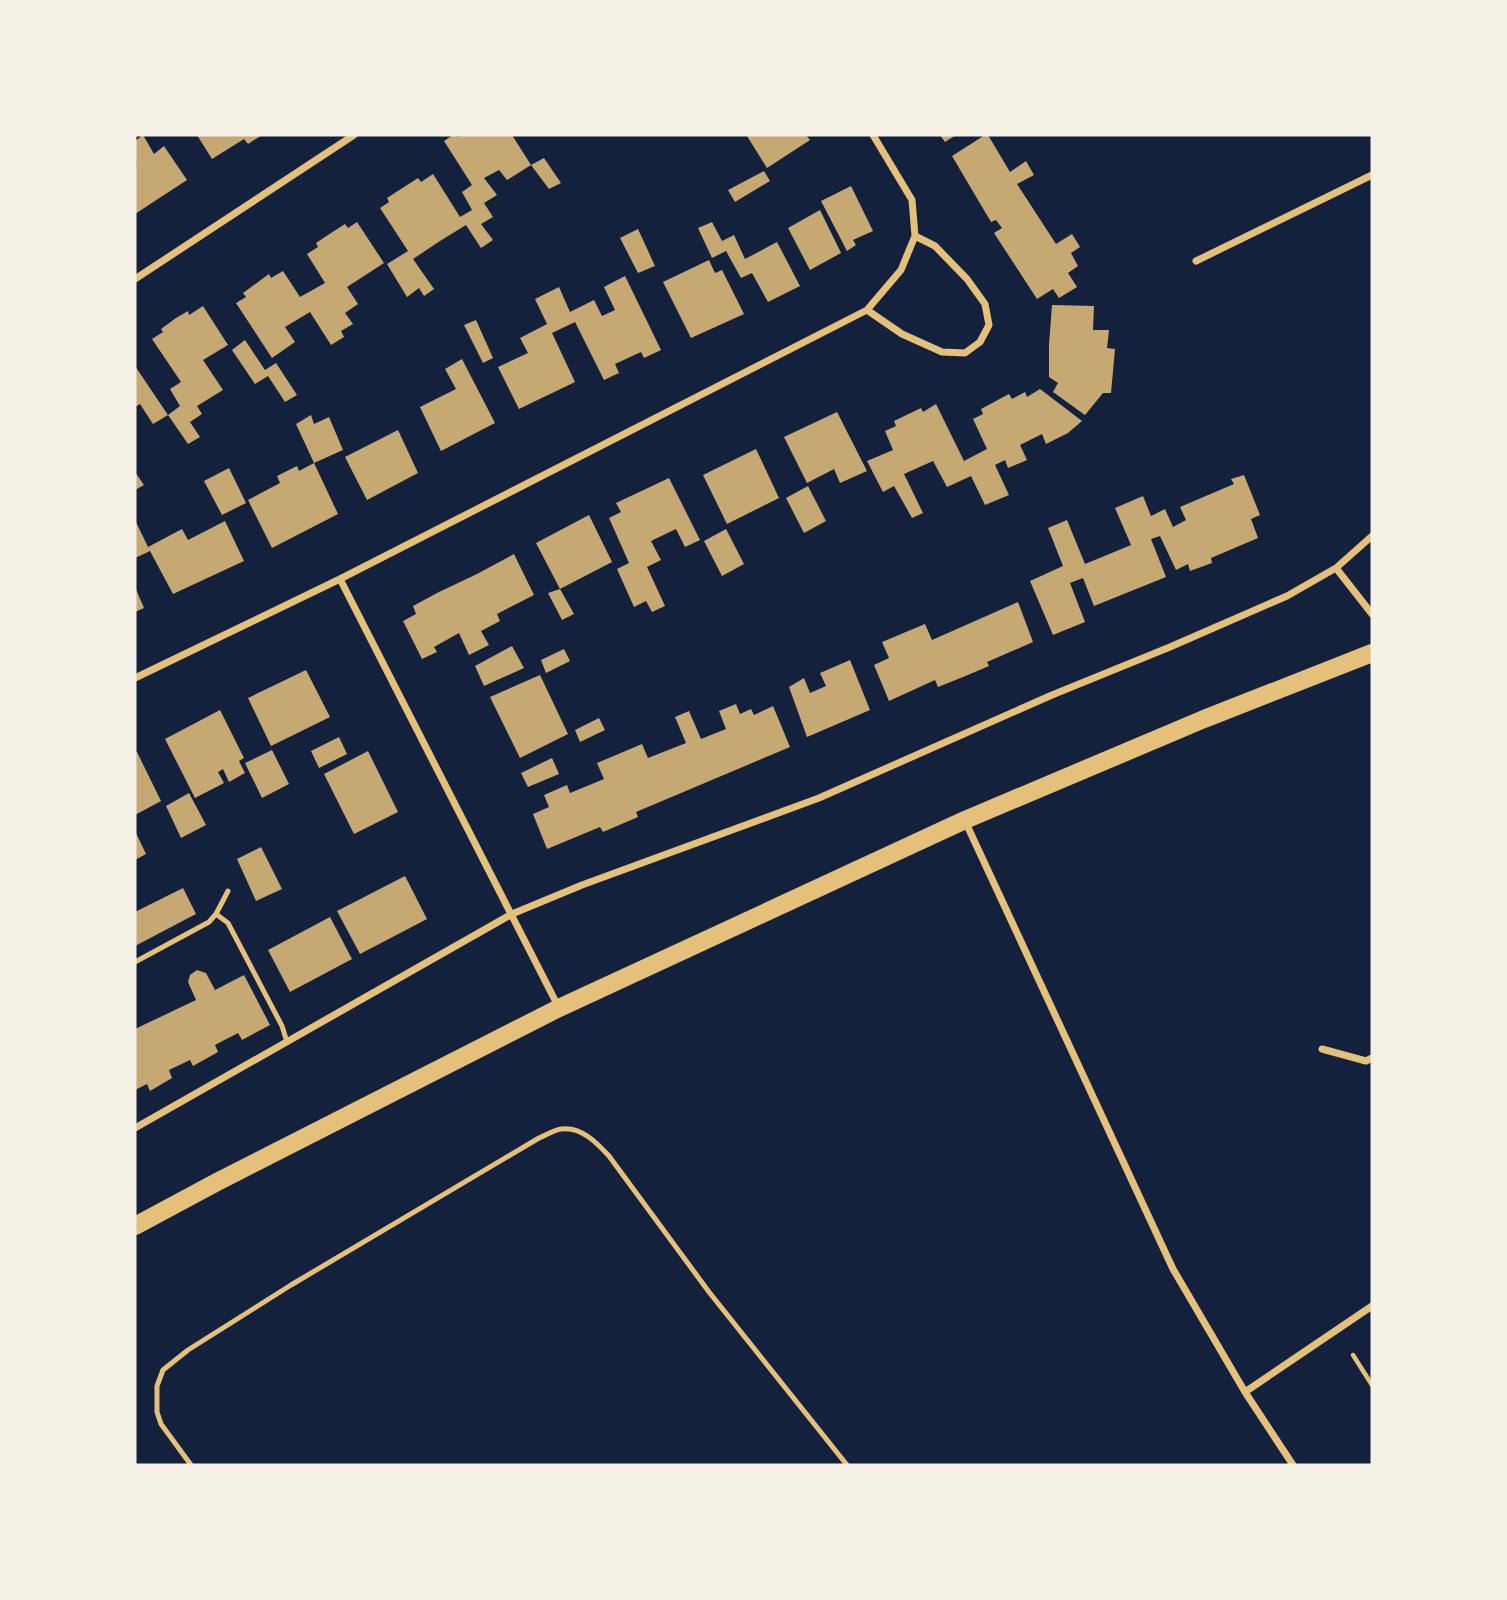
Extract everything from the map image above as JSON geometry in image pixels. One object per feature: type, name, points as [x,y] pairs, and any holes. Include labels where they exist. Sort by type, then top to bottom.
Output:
[{"type":"main road","points":[[135,1226],[559,1008],[965,820],[1204,719],[1372,653]]},
{"type":"street","points":[[135,279],[354,135]]},
{"type":"street","points":[[135,678],[341,579],[867,310],[901,270],[915,236],[912,200],[873,135]]},
{"type":"street","points":[[1196,261],[1372,175]]},
{"type":"street","points":[[867,310],[902,334],[942,352],[965,353],[980,342],[989,325],[985,304],[967,279],[935,246],[915,236]]},
{"type":"street","points":[[135,1128],[512,914],[593,881],[819,798],[1052,695],[1287,596],[1336,568],[1372,536]]},
{"type":"street","points":[[1336,568],[1372,614]]},
{"type":"street","points":[[341,579],[559,1008]]},
{"type":"street","points":[[965,820],[1173,1269],[1245,1392],[1293,1465]]},
{"type":"street","points":[[1322,1049],[1366,1061],[1372,1058]]},
{"type":"street","points":[[1245,1392],[1372,1306]]},
{"type":"lane","points":[[135,962],[209,922],[228,891]]},
{"type":"lane","points":[[216,914],[228,923],[282,1027],[287,1042]]},
{"type":"lane","points":[[191,1465],[161,1424],[157,1412],[157,1386],[163,1370],[188,1350],[291,1285],[539,1138],[561,1129],[576,1130],[594,1139],[609,1156],[709,1292],[847,1465]]},
{"type":"path","points":[[1353,1355],[1372,1385]]},
{"type":"building","points":[[143,135],[154,154],[164,146],[187,180],[135,214],[135,141]]},
{"type":"building","points":[[197,135],[262,135],[248,144],[244,139],[212,159]]},
{"type":"building","points":[[453,135],[512,135],[531,165],[507,180],[499,170],[484,178],[497,195],[484,203],[493,217],[481,224],[493,240],[481,248],[466,225],[440,241],[413,259],[434,289],[424,296],[419,288],[407,297],[387,264],[408,251],[380,208],[389,202],[387,198],[418,178],[421,182],[433,174],[460,217],[472,210],[462,192],[472,185],[444,141]]},
{"type":"building","points":[[748,135],[806,135],[810,140],[767,168]]},
{"type":"building","points":[[940,135],[956,135],[945,142]]},
{"type":"building","points":[[988,135],[1010,172],[1026,161],[1034,175],[1017,184],[1056,244],[1072,234],[1080,247],[1071,253],[1078,266],[1068,273],[1077,287],[1059,298],[1053,289],[1037,299],[994,233],[1002,228],[996,220],[991,222],[952,156]]},
{"type":"building","points":[[544,158],[561,183],[549,189],[531,165]]},
{"type":"building","points":[[764,171],[770,181],[735,202],[728,190]]},
{"type":"building","points":[[851,186],[873,231],[853,240],[856,245],[847,251],[821,201]]},
{"type":"building","points":[[820,210],[841,253],[810,270],[788,228]]},
{"type":"building","points":[[357,222],[384,263],[347,287],[358,304],[345,313],[353,324],[341,331],[344,337],[331,345],[310,312],[285,327],[295,342],[272,358],[236,303],[246,297],[243,293],[269,274],[271,278],[283,271],[300,297],[325,283],[307,254],[318,247],[316,243],[345,224],[348,228]]},
{"type":"building","points":[[712,222],[722,241],[734,235],[745,259],[777,242],[800,286],[768,302],[752,273],[741,278],[726,251],[712,258],[698,228]]},
{"type":"building","points":[[638,229],[655,266],[638,273],[620,238]]},
{"type":"building","points":[[709,260],[715,273],[722,270],[744,314],[691,338],[663,282]]},
{"type":"building","points":[[625,276],[661,350],[644,358],[641,352],[615,364],[619,373],[604,380],[575,322],[552,333],[575,382],[519,409],[498,367],[528,353],[520,338],[547,324],[535,299],[559,287],[570,312],[594,300],[602,316],[615,310],[604,287]]},
{"type":"building","points":[[1052,305],[1094,306],[1093,330],[1109,330],[1107,348],[1115,349],[1111,393],[1103,393],[1085,415],[1053,392],[1058,383],[1049,377]]},
{"type":"building","points":[[203,306],[228,345],[203,360],[223,390],[197,406],[202,414],[190,422],[200,437],[188,444],[168,415],[180,406],[170,389],[181,382],[152,339],[176,318],[188,311],[189,315]]},
{"type":"building","points":[[476,320],[493,358],[483,363],[464,325]]},
{"type":"building","points":[[245,340],[265,370],[276,363],[297,395],[285,402],[268,376],[255,384],[232,350]]},
{"type":"building","points":[[462,359],[495,423],[441,451],[420,407],[456,389],[445,369]]},
{"type":"building","points":[[135,366],[168,415],[153,424],[140,404],[135,407]]},
{"type":"building","points":[[1040,389],[1082,421],[1068,433],[1046,444],[1042,434],[1020,445],[1027,460],[1008,468],[1005,460],[995,465],[1009,495],[985,505],[971,476],[947,487],[933,461],[904,474],[923,513],[912,518],[894,486],[883,492],[867,461],[893,450],[885,431],[896,426],[894,421],[921,408],[923,412],[936,404],[964,461],[987,449],[973,419],[983,414],[981,409],[1009,394],[1012,399],[1025,392],[1027,397]]},
{"type":"building","points":[[837,412],[867,471],[840,483],[834,469],[807,483],[784,437]]},
{"type":"building","points":[[311,415],[314,424],[329,417],[343,450],[314,463],[296,424]]},
{"type":"building","points":[[398,430],[418,473],[367,500],[345,457]]},
{"type":"building","points":[[756,449],[779,498],[727,524],[703,475]]},
{"type":"building","points":[[314,463],[338,514],[272,548],[248,500],[280,483],[277,476],[297,466],[299,471]]},
{"type":"building","points":[[229,468],[246,503],[222,515],[204,481]]},
{"type":"building","points":[[135,472],[144,485],[135,490]]},
{"type":"building","points":[[1244,475],[1260,515],[1251,519],[1258,538],[1211,558],[1212,563],[1190,571],[1188,564],[1176,570],[1160,536],[1151,539],[1166,577],[1094,606],[1083,578],[1070,583],[1085,622],[1053,635],[1030,581],[1063,566],[1048,528],[1067,520],[1085,564],[1131,545],[1115,508],[1143,496],[1151,516],[1165,509],[1173,527],[1186,520],[1180,507],[1234,484],[1231,479]]},
{"type":"building","points":[[669,478],[700,540],[685,547],[676,529],[651,541],[661,560],[647,567],[665,606],[652,612],[646,601],[634,607],[617,569],[629,563],[609,518],[621,512],[616,503]]},
{"type":"building","points":[[808,486],[826,521],[804,533],[786,498]]},
{"type":"building","points":[[589,515],[612,562],[560,589],[536,543]]},
{"type":"building","points":[[135,520],[148,547],[182,529],[188,540],[225,521],[244,561],[173,594],[150,551],[135,558]]},
{"type":"building","points":[[726,529],[744,564],[722,576],[704,541]]},
{"type":"building","points":[[514,554],[534,595],[497,614],[500,621],[481,631],[489,645],[469,655],[459,633],[434,647],[437,652],[422,659],[403,621],[416,614],[413,606]]},
{"type":"building","points":[[135,587],[144,608],[135,612]]},
{"type":"building","points":[[560,589],[574,614],[562,620],[548,593]]},
{"type":"building","points":[[1018,602],[1033,642],[987,662],[989,666],[963,677],[938,687],[935,680],[889,701],[874,665],[889,658],[882,642],[925,624],[932,640]]},
{"type":"building","points":[[512,646],[524,668],[484,686],[475,666]]},
{"type":"building","points":[[564,649],[570,661],[546,673],[541,660]]},
{"type":"building","points":[[850,660],[870,710],[807,737],[789,687],[804,678],[810,693],[826,686],[820,673]]},
{"type":"building","points":[[306,670],[330,717],[271,746],[248,698]]},
{"type":"building","points":[[540,675],[568,734],[520,758],[490,697]]},
{"type":"building","points":[[736,704],[740,714],[751,709],[754,715],[773,706],[790,747],[636,812],[638,817],[603,832],[600,827],[547,849],[533,814],[549,807],[544,795],[567,785],[570,793],[604,779],[597,763],[642,744],[648,758],[686,743],[675,717],[689,711],[701,739],[726,729],[719,711]]},
{"type":"building","points":[[220,710],[244,758],[239,761],[245,773],[229,782],[223,769],[218,772],[224,783],[195,798],[165,739]]},
{"type":"building","points":[[599,718],[605,730],[580,742],[575,730]]},
{"type":"building","points":[[339,737],[347,754],[319,768],[311,751]]},
{"type":"building","points":[[272,750],[289,784],[262,798],[245,763]]},
{"type":"building","points":[[368,751],[398,812],[354,834],[324,774]]},
{"type":"building","points":[[137,752],[161,801],[135,815],[135,753]]},
{"type":"building","points":[[552,758],[559,774],[528,787],[521,773]]},
{"type":"building","points":[[189,793],[206,825],[181,838],[166,806]]},
{"type":"building","points":[[135,831],[146,854],[135,860]]},
{"type":"building","points":[[261,847],[282,889],[256,901],[237,859]]},
{"type":"building","points":[[405,876],[427,919],[360,954],[337,911]]},
{"type":"building","points":[[183,888],[196,914],[135,946],[135,912]]},
{"type":"building","points":[[330,917],[352,959],[290,992],[268,950]]},
{"type":"building","points":[[197,970],[206,973],[215,990],[244,975],[270,1025],[242,1040],[238,1033],[215,1045],[218,1052],[193,1066],[190,1060],[169,1070],[172,1078],[150,1091],[147,1084],[135,1090],[135,1029],[196,1000],[188,982],[190,975]]}]
